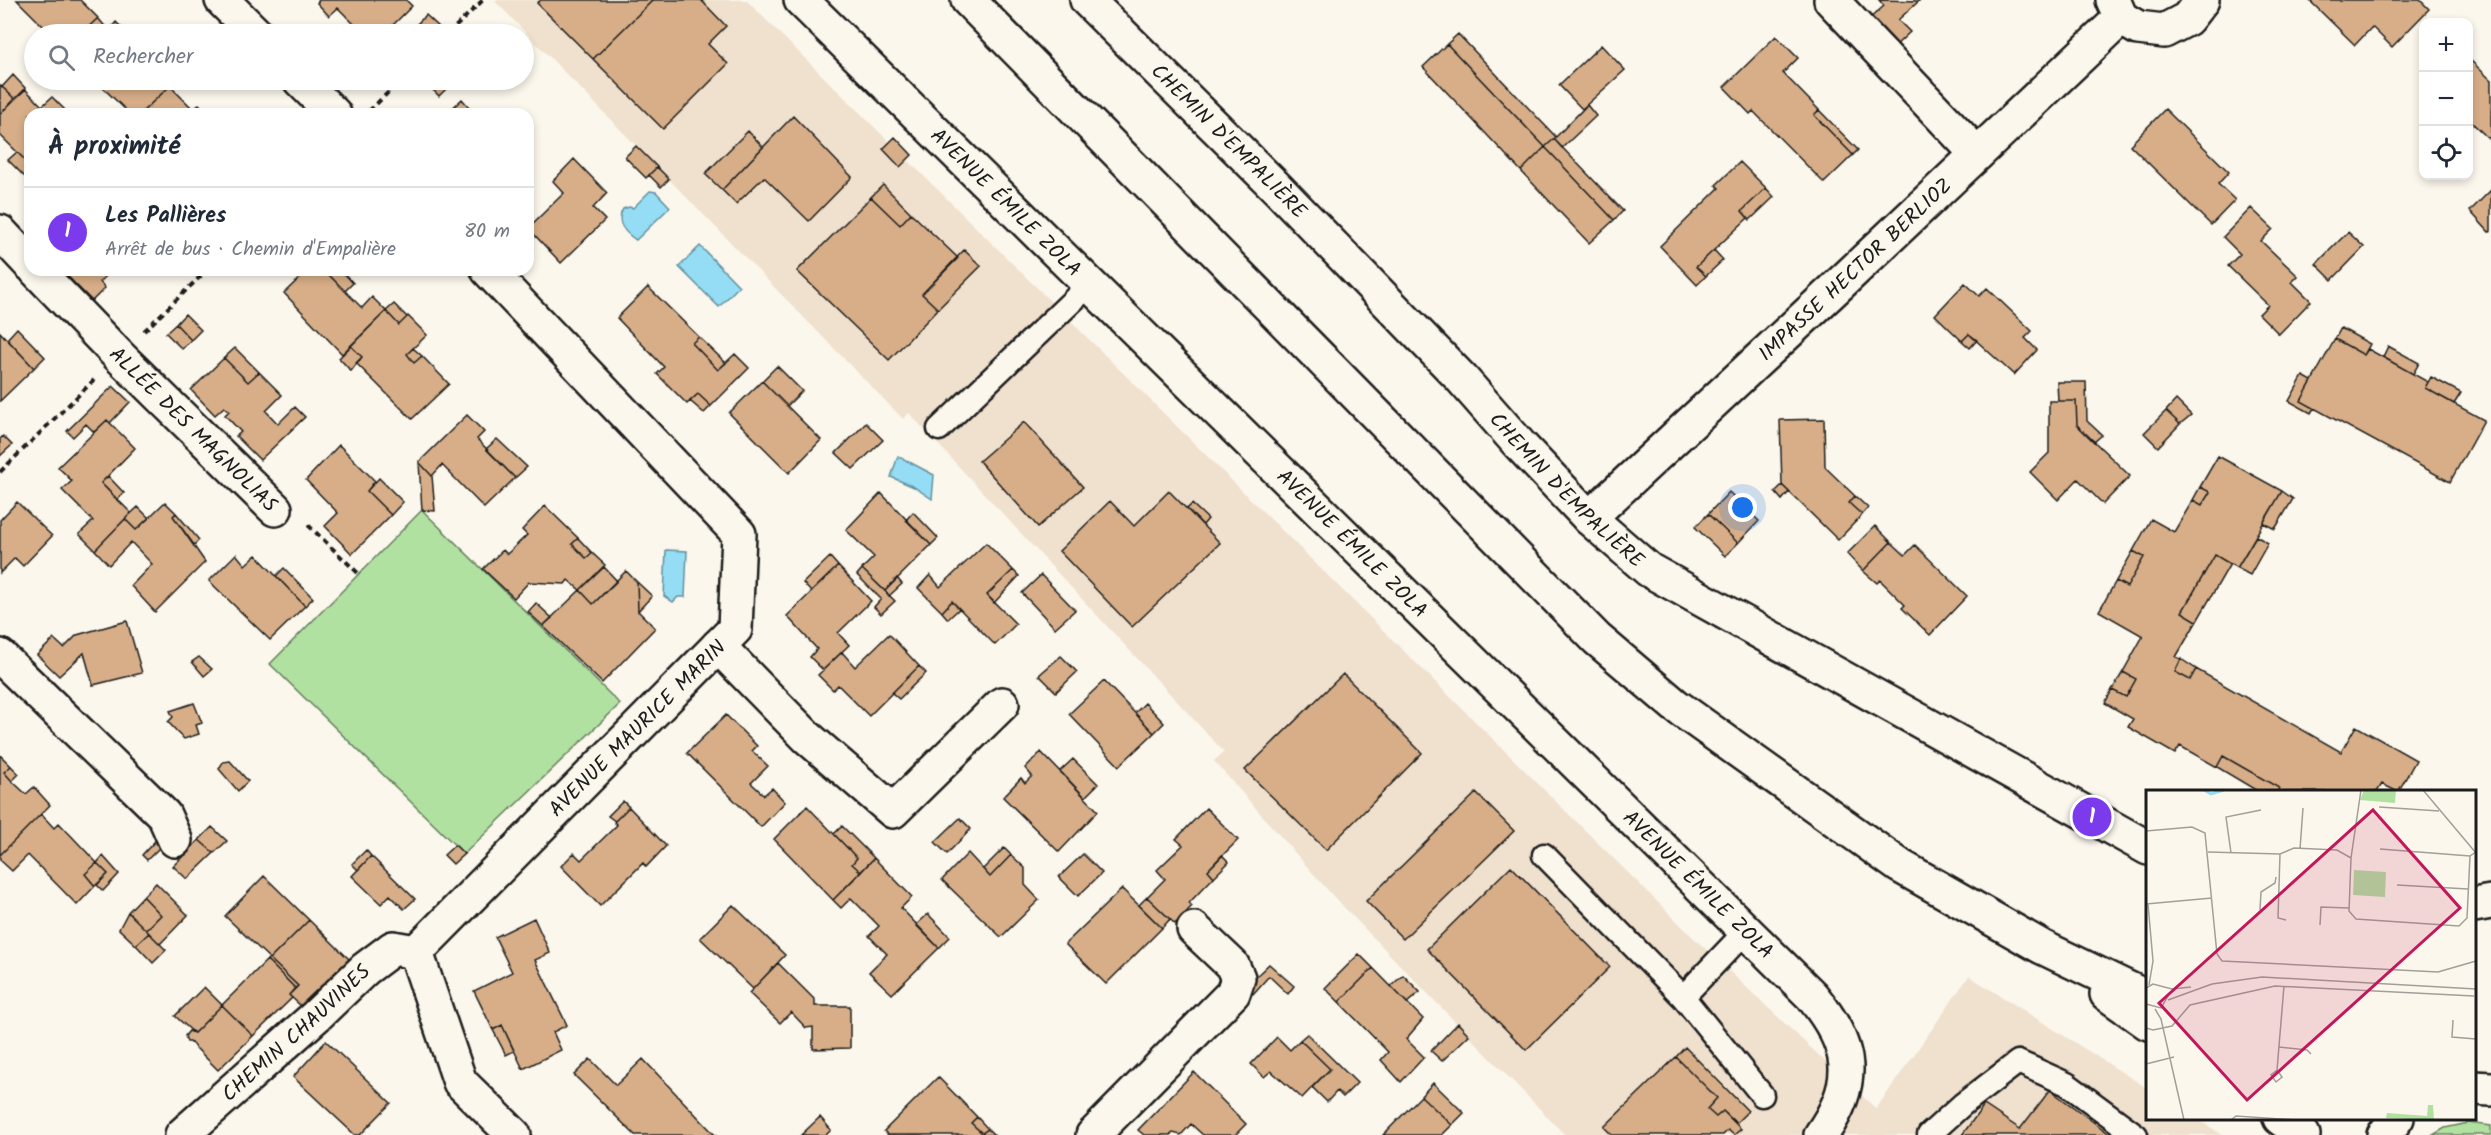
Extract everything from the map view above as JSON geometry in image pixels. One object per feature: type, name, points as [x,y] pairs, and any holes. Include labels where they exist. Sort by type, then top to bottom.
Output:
[{"type":"street","points":[[222,0],[246,24]]},
{"type":"street","name":"AVENUE ÉMILE ZOLA","points":[[801,0],[1812,996],[1827,1015],[1841,1041],[1847,1076],[1844,1093],[1829,1124]]},
{"type":"street","points":[[968,0],[1597,639],[1676,706],[1900,866],[2043,947],[2146,997]]},
{"type":"street","name":"CHEMIN D'EMPALIÈRE","points":[[1087,0],[1277,188],[1462,379],[1589,518],[1649,570],[2146,847]]},
{"type":"street","points":[[1831,0],[1977,154]]},
{"type":"street","name":"IMPASSE HECTOR BERLIOZ","points":[[1589,518],[1977,154],[2117,9],[2138,28],[2164,31],[2187,19],[2202,0]]},
{"type":"street","points":[[310,90],[328,108]]},
{"type":"street","points":[[0,232],[24,258]]},
{"type":"street","name":"ALLÉE DES MAGNOLIAS","points":[[42,276],[111,348],[275,509]]},
{"type":"street","name":"AVENUE MAURICE MARIN","points":[[416,952],[735,629],[740,534],[494,276]]},
{"type":"street","points":[[718,646],[807,737],[893,811],[1002,704]]},
{"type":"street","points":[[0,656],[164,815],[176,840]]},
{"type":"street","points":[[2476,905],[2491,902]]},
{"type":"street","points":[[1093,1135],[1233,993],[1239,978],[1232,965],[1194,929]]},
{"type":"street","points":[[2043,947],[2146,1022]]},
{"type":"street","name":"CHEMIN CHAUVINES","points":[[182,1135],[316,1016],[365,969],[393,948],[416,952]]},
{"type":"street","points":[[416,952],[460,1082],[514,1135]]},
{"type":"street","points":[[2281,1120],[2302,1135]]},
{"type":"street","points":[[2384,1135],[2396,1120]]},
{"type":"lane","points":[[939,429],[1089,285]]},
{"type":"lane","points":[[1544,855],[1683,997],[1762,1095]]},
{"type":"lane","points":[[1683,997],[1746,931]]},
{"type":"lane","points":[[1929,1135],[1963,1104],[2018,1062],[2067,1084],[2136,1135]]},
{"type":"path","points":[[458,24],[483,0]]},
{"type":"path","points":[[372,108],[391,90]]},
{"type":"path","name":"ALLÉE DES MAGNOLIAS","points":[[275,509],[302,519],[359,574]]},
{"type":"shaded area","points":[[494,0],[746,0],[1696,940],[1876,1109],[1969,976],[2146,1087],[2146,1120],[2199,1120],[2223,1135],[1565,1135],[1333,896],[1214,761],[1224,752],[909,413],[903,419],[534,41],[534,24],[517,24]]},
{"type":"green space","points":[[422,510],[620,704],[464,854],[270,664]]},
{"type":"green space","points":[[2468,1123],[2491,1126],[2491,1135],[2433,1135],[2445,1128]]},
{"type":"water","points":[[650,191],[656,192],[670,207],[636,240],[622,227],[621,214],[623,209],[633,208]]},
{"type":"water","points":[[700,246],[739,286],[719,307],[679,267]]},
{"type":"water","points":[[898,456],[934,475],[932,499],[914,487],[891,477]]},
{"type":"water","points":[[666,550],[687,551],[685,597],[678,597],[673,602],[664,596]]},
{"type":"building","points":[[17,0],[80,0],[98,18],[92,24],[41,24]]},
{"type":"building","points":[[319,0],[406,0],[412,6],[394,24],[354,24],[338,8],[329,16],[317,3]]},
{"type":"building","points":[[541,0],[653,0],[593,59],[537,3]]},
{"type":"building","points":[[653,0],[701,0],[726,26],[708,44],[728,64],[663,129],[593,59]]},
{"type":"building","points":[[1879,0],[1919,1],[1898,20],[1910,32],[1894,47],[1869,19],[1884,6]]},
{"type":"building","points":[[2309,0],[2420,0],[2429,9],[2392,47],[2372,27],[2355,45]]},
{"type":"building","points":[[426,15],[436,24],[417,24]]},
{"type":"building","points":[[98,18],[103,24],[92,24]]},
{"type":"building","points":[[1458,34],[1556,137],[1545,147],[1447,44]]},
{"type":"building","points":[[1776,36],[1798,58],[1783,73],[1819,110],[1814,115],[1853,155],[1824,183],[1753,111],[1750,114],[1724,87]]},
{"type":"building","points":[[1447,44],[1545,147],[1521,171],[1423,67]]},
{"type":"building","points":[[1601,45],[1625,70],[1582,109],[1559,85]]},
{"type":"building","points":[[2473,63],[2491,80],[2491,136],[2488,138],[2473,124]]},
{"type":"building","points":[[13,75],[25,90],[15,99],[2,87]]},
{"type":"building","points":[[0,85],[15,99],[0,114]]},
{"type":"building","points":[[24,90],[44,108],[24,108],[24,159],[0,135],[0,114]]},
{"type":"building","points":[[105,90],[166,90],[146,108],[124,108]]},
{"type":"building","points":[[166,90],[174,90],[192,108],[146,108]]},
{"type":"building","points":[[433,90],[445,90],[439,96]]},
{"type":"building","points":[[52,97],[63,108],[44,108],[42,106]]},
{"type":"building","points":[[462,99],[470,108],[452,108]]},
{"type":"building","points":[[1587,105],[1596,116],[1562,148],[1554,139]]},
{"type":"building","points":[[2165,109],[2229,172],[2218,184],[2235,200],[2211,225],[2130,145]]},
{"type":"building","points":[[1819,110],[1858,150],[1853,155],[1814,115]]},
{"type":"building","points":[[793,116],[852,177],[809,221],[764,177],[736,204],[722,190]]},
{"type":"building","points":[[748,131],[763,147],[722,190],[705,174]]},
{"type":"building","points":[[895,137],[912,155],[900,167],[883,149]]},
{"type":"building","points":[[1554,139],[1623,211],[1614,220],[1545,147]]},
{"type":"building","points":[[636,146],[657,167],[646,178],[625,157]]},
{"type":"building","points":[[1545,147],[1614,220],[1589,243],[1521,171]]},
{"type":"building","points":[[17,152],[24,159],[24,176],[8,160]]},
{"type":"building","points":[[574,159],[607,193],[593,208],[605,220],[561,263],[534,234],[534,222],[564,193],[553,181]]},
{"type":"building","points":[[1740,162],[1766,188],[1742,211],[1748,218],[1696,267],[1706,276],[1697,285],[1660,246],[1719,188],[1716,185]]},
{"type":"building","points":[[657,167],[669,179],[661,187],[649,175]]},
{"type":"building","points":[[883,185],[911,213],[900,225],[871,197]]},
{"type":"building","points":[[1766,188],[1774,197],[1750,220],[1742,211]]},
{"type":"building","points":[[2491,190],[2491,231],[2489,232],[2470,211]]},
{"type":"building","points":[[871,197],[900,225],[911,213],[958,258],[922,294],[938,309],[889,360],[797,271]]},
{"type":"building","points":[[2251,208],[2273,229],[2261,241],[2298,276],[2292,282],[2311,301],[2279,334],[2259,314],[2268,305],[2228,266],[2240,254],[2223,237]]},
{"type":"building","points":[[2348,232],[2364,247],[2332,280],[2316,264]]},
{"type":"building","points":[[964,250],[981,266],[938,309],[922,294]]},
{"type":"building","points":[[1714,250],[1723,260],[1706,276],[1696,267]]},
{"type":"building","points":[[67,276],[106,276],[100,282],[105,288],[92,301]]},
{"type":"building","points":[[302,276],[330,276],[362,308],[372,297],[386,311],[342,354],[284,293]]},
{"type":"building","points":[[330,276],[347,276],[353,283],[345,291]]},
{"type":"building","points":[[1965,283],[1979,296],[1987,288],[2032,331],[2025,338],[2037,350],[2014,375],[1969,334],[1962,341],[1935,315]]},
{"type":"building","points":[[648,287],[699,337],[692,343],[718,370],[735,354],[749,368],[711,406],[698,394],[687,404],[657,374],[664,367],[617,318]]},
{"type":"building","points":[[394,304],[407,317],[399,325],[386,311]]},
{"type":"building","points":[[386,311],[399,325],[408,316],[427,335],[407,354],[414,363],[422,356],[449,384],[412,419],[356,363],[362,357],[351,346]]},
{"type":"building","points":[[185,314],[201,330],[191,340],[176,324]]},
{"type":"building","points":[[176,324],[191,340],[182,349],[166,333]]},
{"type":"building","points":[[17,328],[45,357],[34,368],[7,339]]},
{"type":"building","points":[[2341,328],[2370,344],[2364,355],[2335,339]]},
{"type":"building","points":[[0,332],[34,368],[0,401]]},
{"type":"building","points":[[1969,334],[1977,340],[1970,348],[1962,341]]},
{"type":"building","points":[[699,337],[726,363],[718,370],[692,343]]},
{"type":"building","points":[[2335,339],[2364,355],[2368,349],[2428,382],[2425,388],[2484,420],[2450,482],[2301,401]]},
{"type":"building","points":[[351,346],[362,357],[351,371],[339,358]]},
{"type":"building","points":[[2388,346],[2419,363],[2413,374],[2383,357]]},
{"type":"building","points":[[235,348],[259,372],[248,382],[224,358]]},
{"type":"building","points":[[413,348],[422,356],[414,363],[407,354]]},
{"type":"building","points":[[224,358],[248,382],[259,372],[282,395],[266,411],[278,424],[295,407],[305,417],[260,460],[236,436],[241,432],[225,415],[229,411],[224,407],[215,415],[191,390]]},
{"type":"building","points":[[777,366],[802,391],[787,406],[762,381]]},
{"type":"building","points":[[2303,376],[2312,381],[2301,401],[2314,408],[2311,413],[2289,401]]},
{"type":"building","points":[[2431,377],[2461,393],[2454,404],[2425,388]]},
{"type":"building","points":[[762,381],[821,440],[789,473],[729,413]]},
{"type":"building","points":[[2057,382],[2086,382],[2087,421],[2102,435],[2094,442],[2077,425],[2076,401],[2058,401]]},
{"type":"building","points":[[113,386],[130,402],[110,423],[107,420],[94,432],[86,424],[73,437],[67,431]]},
{"type":"building","points":[[698,394],[711,406],[704,413],[690,401]]},
{"type":"building","points":[[2176,400],[2191,415],[2180,424],[2166,411]]},
{"type":"building","points":[[2049,401],[2076,401],[2077,425],[2130,476],[2103,504],[2078,479],[2058,500],[2030,472],[2049,453]]},
{"type":"building","points":[[2166,411],[2180,424],[2158,447],[2144,433]]},
{"type":"building","points":[[467,415],[484,432],[477,439],[515,478],[484,508],[442,465],[432,476],[419,462]]},
{"type":"building","points":[[1824,419],[1825,467],[1855,496],[1849,503],[1862,515],[1838,540],[1782,485],[1780,420]]},
{"type":"building","points":[[107,420],[135,448],[101,483],[131,513],[95,550],[79,534],[93,521],[62,490],[72,481],[58,467]]},
{"type":"building","points":[[1024,422],[1083,487],[1038,527],[979,461]]},
{"type":"building","points":[[866,423],[883,440],[853,469],[836,453]]},
{"type":"building","points":[[3,436],[12,445],[0,456],[0,439]]},
{"type":"building","points":[[497,439],[527,467],[515,478],[486,449]]},
{"type":"building","points":[[339,445],[375,481],[367,491],[391,515],[352,554],[325,526],[338,513],[306,480]]},
{"type":"building","points":[[2218,456],[2282,491],[2237,568],[2215,555],[2182,612],[2197,621],[2176,657],[2181,659],[2175,672],[2190,680],[2196,669],[2341,752],[2356,726],[2416,760],[2399,790],[2382,784],[2378,790],[2278,790],[2279,788],[2223,756],[2217,767],[2180,746],[2175,754],[2128,727],[2133,719],[2105,703],[2112,690],[2126,697],[2136,679],[2123,672],[2143,636],[2099,611],[2116,581],[2127,587],[2144,557],[2133,551],[2151,519],[2174,532],[2193,500],[2202,505],[2210,492],[2200,487]]},
{"type":"building","points":[[419,462],[432,476],[435,511],[422,510]]},
{"type":"building","points":[[108,476],[124,493],[117,500],[101,483]]},
{"type":"building","points":[[379,478],[403,502],[391,515],[367,491]]},
{"type":"building","points":[[1782,485],[1789,492],[1782,500],[1775,492]]},
{"type":"building","points":[[2200,487],[2210,492],[2202,505],[2193,500]]},
{"type":"building","points":[[1169,491],[1220,543],[1132,627],[1059,551],[1110,501],[1134,526]]},
{"type":"building","points":[[2282,491],[2293,499],[2275,529],[2263,523]]},
{"type":"building","points":[[1729,492],[1759,521],[1738,543],[1708,514]]},
{"type":"building","points":[[881,493],[931,545],[885,591],[862,569],[874,557],[846,530]]},
{"type":"building","points":[[1855,496],[1868,508],[1862,515],[1849,503]]},
{"type":"building","points":[[17,502],[52,536],[23,566],[15,558],[0,573],[0,520]]},
{"type":"building","points":[[165,502],[176,513],[173,516],[205,562],[155,612],[131,586],[152,564],[131,542],[109,565],[95,550],[125,519],[136,530]]},
{"type":"building","points":[[1192,504],[1208,519],[1203,525],[1187,509]]},
{"type":"building","points":[[545,506],[578,538],[572,544],[586,558],[592,553],[605,565],[580,590],[568,580],[565,584],[529,582],[514,598],[483,569],[503,550],[507,554],[527,535],[522,530]]},
{"type":"building","points":[[138,507],[149,518],[136,530],[125,519]]},
{"type":"building","points":[[913,512],[938,538],[931,545],[906,520]]},
{"type":"building","points":[[176,513],[199,540],[194,545],[173,516]]},
{"type":"building","points":[[1708,514],[1738,543],[1725,556],[1695,527]]},
{"type":"building","points":[[1875,526],[1891,542],[1863,571],[1847,554]]},
{"type":"building","points":[[2256,536],[2268,543],[2250,575],[2237,568]]},
{"type":"building","points":[[578,538],[592,553],[586,558],[572,544]]},
{"type":"building","points":[[1891,542],[1905,555],[1915,545],[1967,596],[1930,635],[1902,608],[1905,605],[1880,580],[1877,583],[1863,571]]},
{"type":"building","points":[[986,543],[1013,570],[987,595],[1016,624],[995,645],[952,601],[942,612],[918,588],[930,575],[940,587]]},
{"type":"building","points":[[2133,551],[2144,557],[2127,587],[2116,581]]},
{"type":"building","points":[[236,554],[245,565],[256,555],[305,606],[270,640],[209,581]]},
{"type":"building","points":[[2215,555],[2230,564],[2197,621],[2182,612]]},
{"type":"building","points":[[830,557],[838,566],[811,592],[803,583]]},
{"type":"building","points":[[838,566],[871,601],[838,633],[849,645],[823,670],[810,657],[817,649],[787,616]]},
{"type":"building","points":[[604,567],[617,581],[593,604],[580,590]]},
{"type":"building","points":[[284,568],[313,598],[305,606],[276,576]]},
{"type":"building","points":[[862,569],[895,601],[881,614],[874,607],[881,599],[857,575]]},
{"type":"building","points":[[1013,570],[1019,576],[994,603],[987,595]]},
{"type":"building","points":[[626,571],[637,582],[638,611],[655,628],[602,683],[543,626],[580,590],[593,604]]},
{"type":"building","points":[[1041,575],[1075,610],[1055,628],[1022,593]]},
{"type":"building","points":[[897,578],[902,584],[889,596],[885,591]]},
{"type":"building","points":[[637,582],[652,596],[638,611]]},
{"type":"building","points":[[952,601],[959,609],[948,619],[942,612]]},
{"type":"building","points":[[536,603],[552,618],[543,626],[528,612]]},
{"type":"building","points":[[127,621],[142,673],[93,685],[84,653],[59,676],[37,655],[54,639],[64,648],[77,635]]},
{"type":"building","points":[[889,634],[919,666],[869,716],[838,685],[833,690],[818,675],[842,652],[855,667]]},
{"type":"building","points":[[1061,656],[1077,672],[1056,692],[1039,675]]},
{"type":"building","points":[[199,657],[212,669],[204,676],[192,662]]},
{"type":"building","points":[[2181,659],[2196,669],[2190,680],[2175,672]]},
{"type":"building","points":[[919,666],[926,673],[899,699],[892,693]]},
{"type":"building","points":[[2123,672],[2136,679],[2126,697],[2112,690]]},
{"type":"building","points":[[1343,674],[1422,753],[1326,850],[1245,770]]},
{"type":"building","points":[[1104,681],[1154,733],[1119,766],[1069,714]]},
{"type":"building","points":[[194,703],[202,723],[196,725],[199,734],[184,739],[168,722],[173,717],[170,711]]},
{"type":"building","points":[[1145,703],[1164,723],[1154,733],[1135,713]]},
{"type":"building","points":[[726,715],[757,746],[752,751],[768,766],[751,783],[764,795],[772,788],[785,802],[761,827],[687,753]]},
{"type":"building","points":[[1041,752],[1098,811],[1059,852],[1003,797],[1021,778],[1025,783],[1032,776],[1025,768]]},
{"type":"building","points":[[0,755],[11,766],[4,772],[12,781],[26,794],[34,787],[50,805],[0,855]]},
{"type":"building","points":[[2223,756],[2279,788],[2278,790],[2256,790],[2217,767]]},
{"type":"building","points":[[1073,759],[1098,784],[1085,797],[1060,771]]},
{"type":"building","points":[[230,761],[248,781],[238,791],[219,769],[223,762]]},
{"type":"building","points":[[11,766],[19,774],[12,781],[4,772]]},
{"type":"building","points":[[1476,793],[1514,831],[1403,939],[1366,901]]},
{"type":"building","points":[[623,801],[629,807],[615,821],[608,816]]},
{"type":"building","points":[[807,806],[857,858],[852,864],[861,872],[833,900],[774,839]]},
{"type":"building","points":[[629,807],[666,846],[646,867],[643,863],[600,906],[561,866],[574,853],[581,860],[617,825],[614,822]]},
{"type":"building","points":[[1206,808],[1238,840],[1208,870],[1214,877],[1189,903],[1192,906],[1175,924],[1147,897],[1165,879],[1157,870],[1183,845],[1176,839]]},
{"type":"building","points":[[41,814],[54,828],[59,823],[97,863],[85,874],[95,886],[77,905],[28,855],[12,871],[0,860],[0,855]]},
{"type":"building","points":[[960,818],[971,829],[947,854],[935,842]]},
{"type":"building","points":[[842,826],[874,858],[861,872],[852,864],[857,858],[834,834]]},
{"type":"building","points":[[212,827],[227,841],[214,853],[199,840]]},
{"type":"building","points":[[156,840],[161,846],[147,860],[142,855]]},
{"type":"building","points":[[199,840],[214,853],[187,879],[173,866]]},
{"type":"building","points":[[455,845],[464,854],[453,864],[444,855]]},
{"type":"building","points":[[1004,848],[1011,855],[990,877],[983,869]]},
{"type":"building","points":[[366,850],[371,856],[358,870],[352,864]]},
{"type":"building","points":[[968,853],[990,877],[1011,855],[1025,868],[1025,885],[1039,900],[1001,937],[942,880]]},
{"type":"building","points":[[1083,854],[1102,873],[1078,896],[1059,877]]},
{"type":"building","points":[[1222,855],[1229,862],[1214,877],[1208,870]]},
{"type":"building","points":[[103,856],[119,874],[103,891],[97,885],[108,874],[97,863]]},
{"type":"building","points":[[371,856],[415,899],[404,909],[390,895],[381,904],[352,876]]},
{"type":"building","points":[[874,858],[912,897],[901,908],[939,948],[892,994],[869,972],[887,954],[869,936],[879,926],[851,898],[841,908],[833,900]]},
{"type":"building","points":[[97,863],[108,874],[95,886],[85,874]]},
{"type":"building","points":[[1511,866],[1610,967],[1526,1050],[1427,949]]},
{"type":"building","points":[[264,876],[309,920],[270,959],[225,916]]},
{"type":"building","points":[[156,883],[188,915],[160,944],[146,930],[161,915],[143,896]]},
{"type":"building","points":[[1122,889],[1162,928],[1106,984],[1065,944]]},
{"type":"building","points":[[143,896],[161,915],[146,930],[128,912]]},
{"type":"building","points":[[1147,897],[1170,919],[1162,928],[1139,905]]},
{"type":"building","points":[[733,905],[785,955],[753,989],[700,938]]},
{"type":"building","points":[[128,912],[149,933],[136,945],[119,929]]},
{"type":"building","points":[[928,914],[950,937],[939,948],[916,925]]},
{"type":"building","points":[[534,918],[550,953],[535,960],[567,1025],[553,1032],[561,1050],[523,1069],[502,1025],[493,1030],[474,991],[512,972],[495,937]]},
{"type":"building","points":[[309,920],[350,960],[302,1007],[289,995],[298,986],[270,959]]},
{"type":"building","points":[[149,933],[166,950],[153,963],[136,945]]},
{"type":"building","points":[[1359,954],[1373,968],[1339,1002],[1325,988]]},
{"type":"building","points":[[269,958],[298,986],[295,988],[267,960]]},
{"type":"building","points":[[267,960],[295,988],[289,995],[292,998],[253,1036],[222,1005]]},
{"type":"building","points":[[778,963],[815,1000],[815,1006],[850,1006],[850,1048],[813,1049],[813,1027],[806,1028],[791,1012],[780,1023],[749,993]]},
{"type":"building","points":[[1269,964],[1294,986],[1288,994],[1269,976],[1253,994],[1245,987]]},
{"type":"building","points":[[1373,968],[1423,1019],[1406,1039],[1424,1057],[1401,1082],[1381,1060],[1388,1052],[1339,1002]]},
{"type":"building","points":[[1403,975],[1420,992],[1407,1003],[1391,986]]},
{"type":"building","points":[[204,987],[222,1005],[194,1033],[175,1016]]},
{"type":"building","points":[[222,1005],[253,1036],[218,1070],[190,1042],[187,1042],[185,1036],[189,1031],[194,1033]]},
{"type":"building","points":[[1458,1023],[1469,1035],[1442,1061],[1431,1051]]},
{"type":"building","points":[[502,1025],[514,1051],[506,1055],[493,1030]]},
{"type":"building","points":[[1307,1034],[1357,1083],[1343,1097],[1337,1091],[1327,1102],[1312,1087],[1330,1069],[1300,1040]]},
{"type":"building","points":[[1277,1037],[1290,1050],[1300,1040],[1330,1069],[1302,1098],[1271,1071],[1264,1077],[1251,1064]]},
{"type":"building","points":[[326,1041],[391,1103],[360,1135],[355,1135],[293,1077]]},
{"type":"building","points":[[1685,1047],[1748,1111],[1736,1123],[1723,1111],[1716,1117],[1707,1109],[1717,1098],[1676,1057]]},
{"type":"building","points":[[1676,1057],[1717,1098],[1707,1109],[1716,1117],[1723,1111],[1741,1129],[1734,1135],[1728,1130],[1723,1135],[1612,1135],[1604,1127]]},
{"type":"building","points":[[590,1059],[616,1085],[643,1059],[715,1135],[635,1135],[574,1075]]},
{"type":"building","points":[[1194,1072],[1246,1124],[1235,1135],[1203,1135],[1191,1124],[1181,1135],[1173,1133],[1144,1135],[1138,1130]]},
{"type":"building","points":[[938,1077],[977,1117],[971,1123],[982,1133],[988,1129],[994,1135],[888,1135],[884,1131]]},
{"type":"building","points":[[1433,1083],[1464,1113],[1452,1125],[1421,1096]]},
{"type":"building","points":[[2050,1090],[2111,1135],[1962,1135],[1984,1105],[2020,1129]]},
{"type":"building","points":[[1421,1096],[1452,1125],[1442,1135],[1383,1135]]},
{"type":"building","points":[[820,1117],[831,1130],[826,1135],[801,1135]]},
{"type":"building","points":[[977,1117],[988,1129],[982,1133],[971,1123]]},
{"type":"place","name":"Les Pallières","points":[[2092,817]]}]
